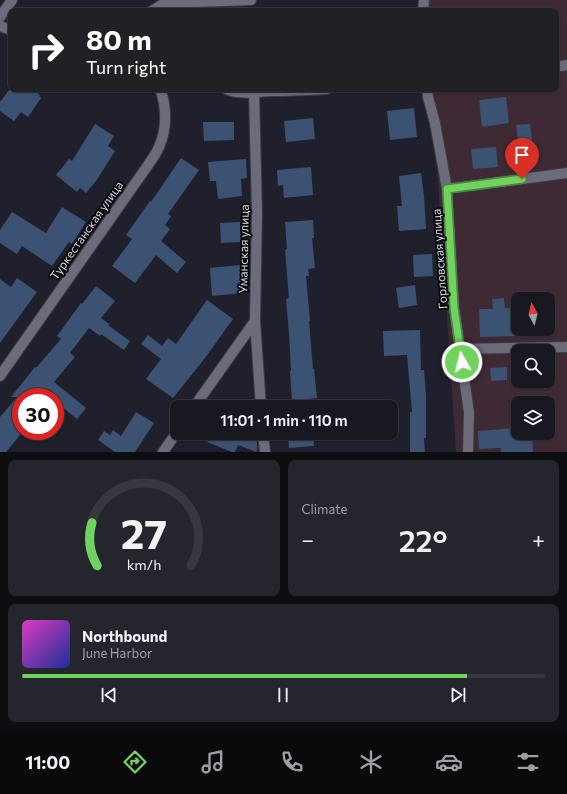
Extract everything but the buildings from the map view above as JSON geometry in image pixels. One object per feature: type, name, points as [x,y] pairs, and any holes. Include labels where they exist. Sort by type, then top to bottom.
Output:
[{"type":"street","points":[[0,17],[12,0]]},
{"type":"street","points":[[153,7],[169,3],[251,0]]},
{"type":"street","name":"Туркестанская улица","points":[[0,376],[146,168],[159,146],[163,135],[165,116],[161,92]]},
{"type":"street","points":[[237,92],[254,92]]},
{"type":"street","name":"Уманская улица","points":[[254,92],[257,214],[254,322],[260,400]]},
{"type":"street","name":"Горловская улица","points":[[428,92],[435,123],[447,189],[454,308],[470,413],[468,452]]},
{"type":"street","points":[[447,189],[567,173]]},
{"type":"street","points":[[199,400],[254,322]]},
{"type":"street","points":[[460,349],[567,347]]},
{"type":"street","points":[[163,452],[171,440]]},
{"type":"street","points":[[264,440],[265,452]]},
{"type":"shaded area","points":[[428,0],[567,0],[567,452],[456,452],[432,92],[559,92],[559,8],[427,8]]},
{"type":"route","points":[[462,362],[454,308],[447,189],[522,179]]}]
